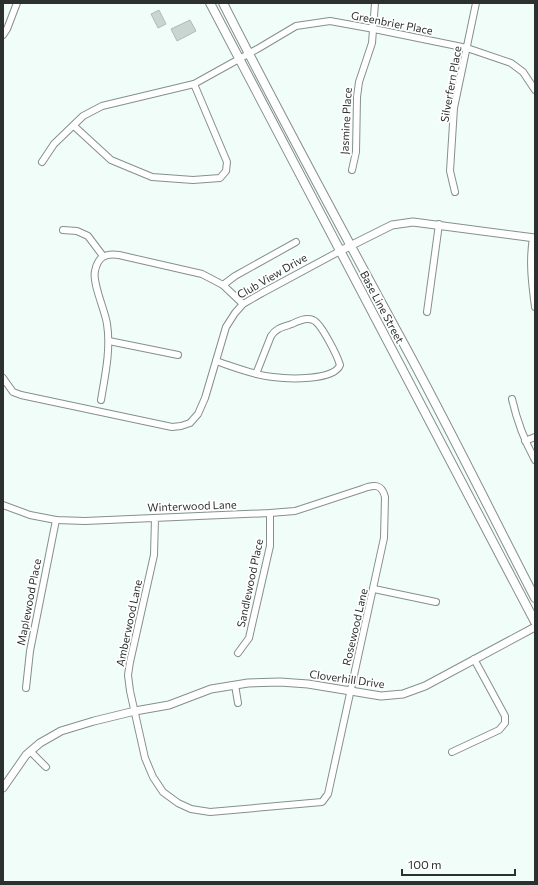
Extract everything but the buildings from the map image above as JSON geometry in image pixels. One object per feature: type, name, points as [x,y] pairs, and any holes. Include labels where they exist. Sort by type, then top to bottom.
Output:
[{"type":"main road","name":"Base Line Street","points":[[210,3],[535,622]]},
{"type":"main road","name":"Base Line Street","points":[[223,3],[248,54],[404,344],[535,598]]},
{"type":"street","points":[[3,35],[7,29],[17,3]]},
{"type":"street","name":"Jasmine Place","points":[[352,170],[356,152],[357,97],[359,82],[372,43],[375,3]]},
{"type":"street","name":"Silverfern Place","points":[[455,192],[450,171],[454,108],[476,3]]},
{"type":"street","name":"Greenbrier Place","points":[[42,162],[54,144],[83,116],[102,106],[194,84],[296,26],[330,21],[467,48],[511,62],[523,72],[535,90]]},
{"type":"street","points":[[74,126],[111,160],[152,177],[193,180],[220,178],[226,171],[227,162],[194,84]]},
{"type":"street","name":"Club View Drive","points":[[3,378],[13,392],[21,395],[172,427],[181,426],[190,423],[198,414],[205,398],[226,327],[243,304],[340,251],[392,225],[413,222],[439,224],[534,238]]},
{"type":"street","points":[[427,312],[439,224]]},
{"type":"street","points":[[64,230],[77,230],[88,236],[103,256]]},
{"type":"street","points":[[534,238],[531,259],[535,307]]},
{"type":"street","points":[[223,284],[296,242]]},
{"type":"street","points":[[101,400],[108,341],[107,325],[94,272],[103,256],[110,254],[119,255],[202,274],[223,284],[243,304]]},
{"type":"street","points":[[216,361],[256,374],[273,377],[316,377],[336,370],[340,364],[326,336],[317,323],[314,320],[304,319],[274,331],[256,374]]},
{"type":"street","points":[[108,341],[178,355]]},
{"type":"street","points":[[512,399],[517,420],[525,441],[535,460]]},
{"type":"street","points":[[525,441],[535,437]]},
{"type":"street","name":"Winterwood Lane","points":[[3,505],[30,515],[56,520],[84,521],[270,513],[295,511],[362,490],[369,486],[375,485],[380,488]]},
{"type":"street","name":"Rosewood Lane","points":[[328,794],[384,538],[385,498],[384,492],[380,488]]},
{"type":"street","name":"Sandlewood Place","points":[[238,653],[249,638],[270,546],[270,513]]},
{"type":"street","name":"Amberwood Lane","points":[[155,518],[154,555],[128,675],[130,691],[145,758],[153,777],[163,792],[178,803],[191,809],[210,812],[316,803],[322,802],[328,794]]},
{"type":"street","name":"Maplewood Place","points":[[26,688],[30,651],[56,520]]},
{"type":"street","points":[[374,589],[436,602]]},
{"type":"street","name":"Cloverhill Drive","points":[[3,788],[26,755],[40,743],[61,731],[94,721],[135,711],[169,705],[211,690],[235,685],[280,682],[308,684],[381,696],[403,694],[425,686],[535,627]]},
{"type":"street","points":[[452,752],[499,730],[505,724],[505,716],[474,659]]},
{"type":"street","points":[[235,685],[238,703]]},
{"type":"street","points":[[30,751],[46,767]]}]
